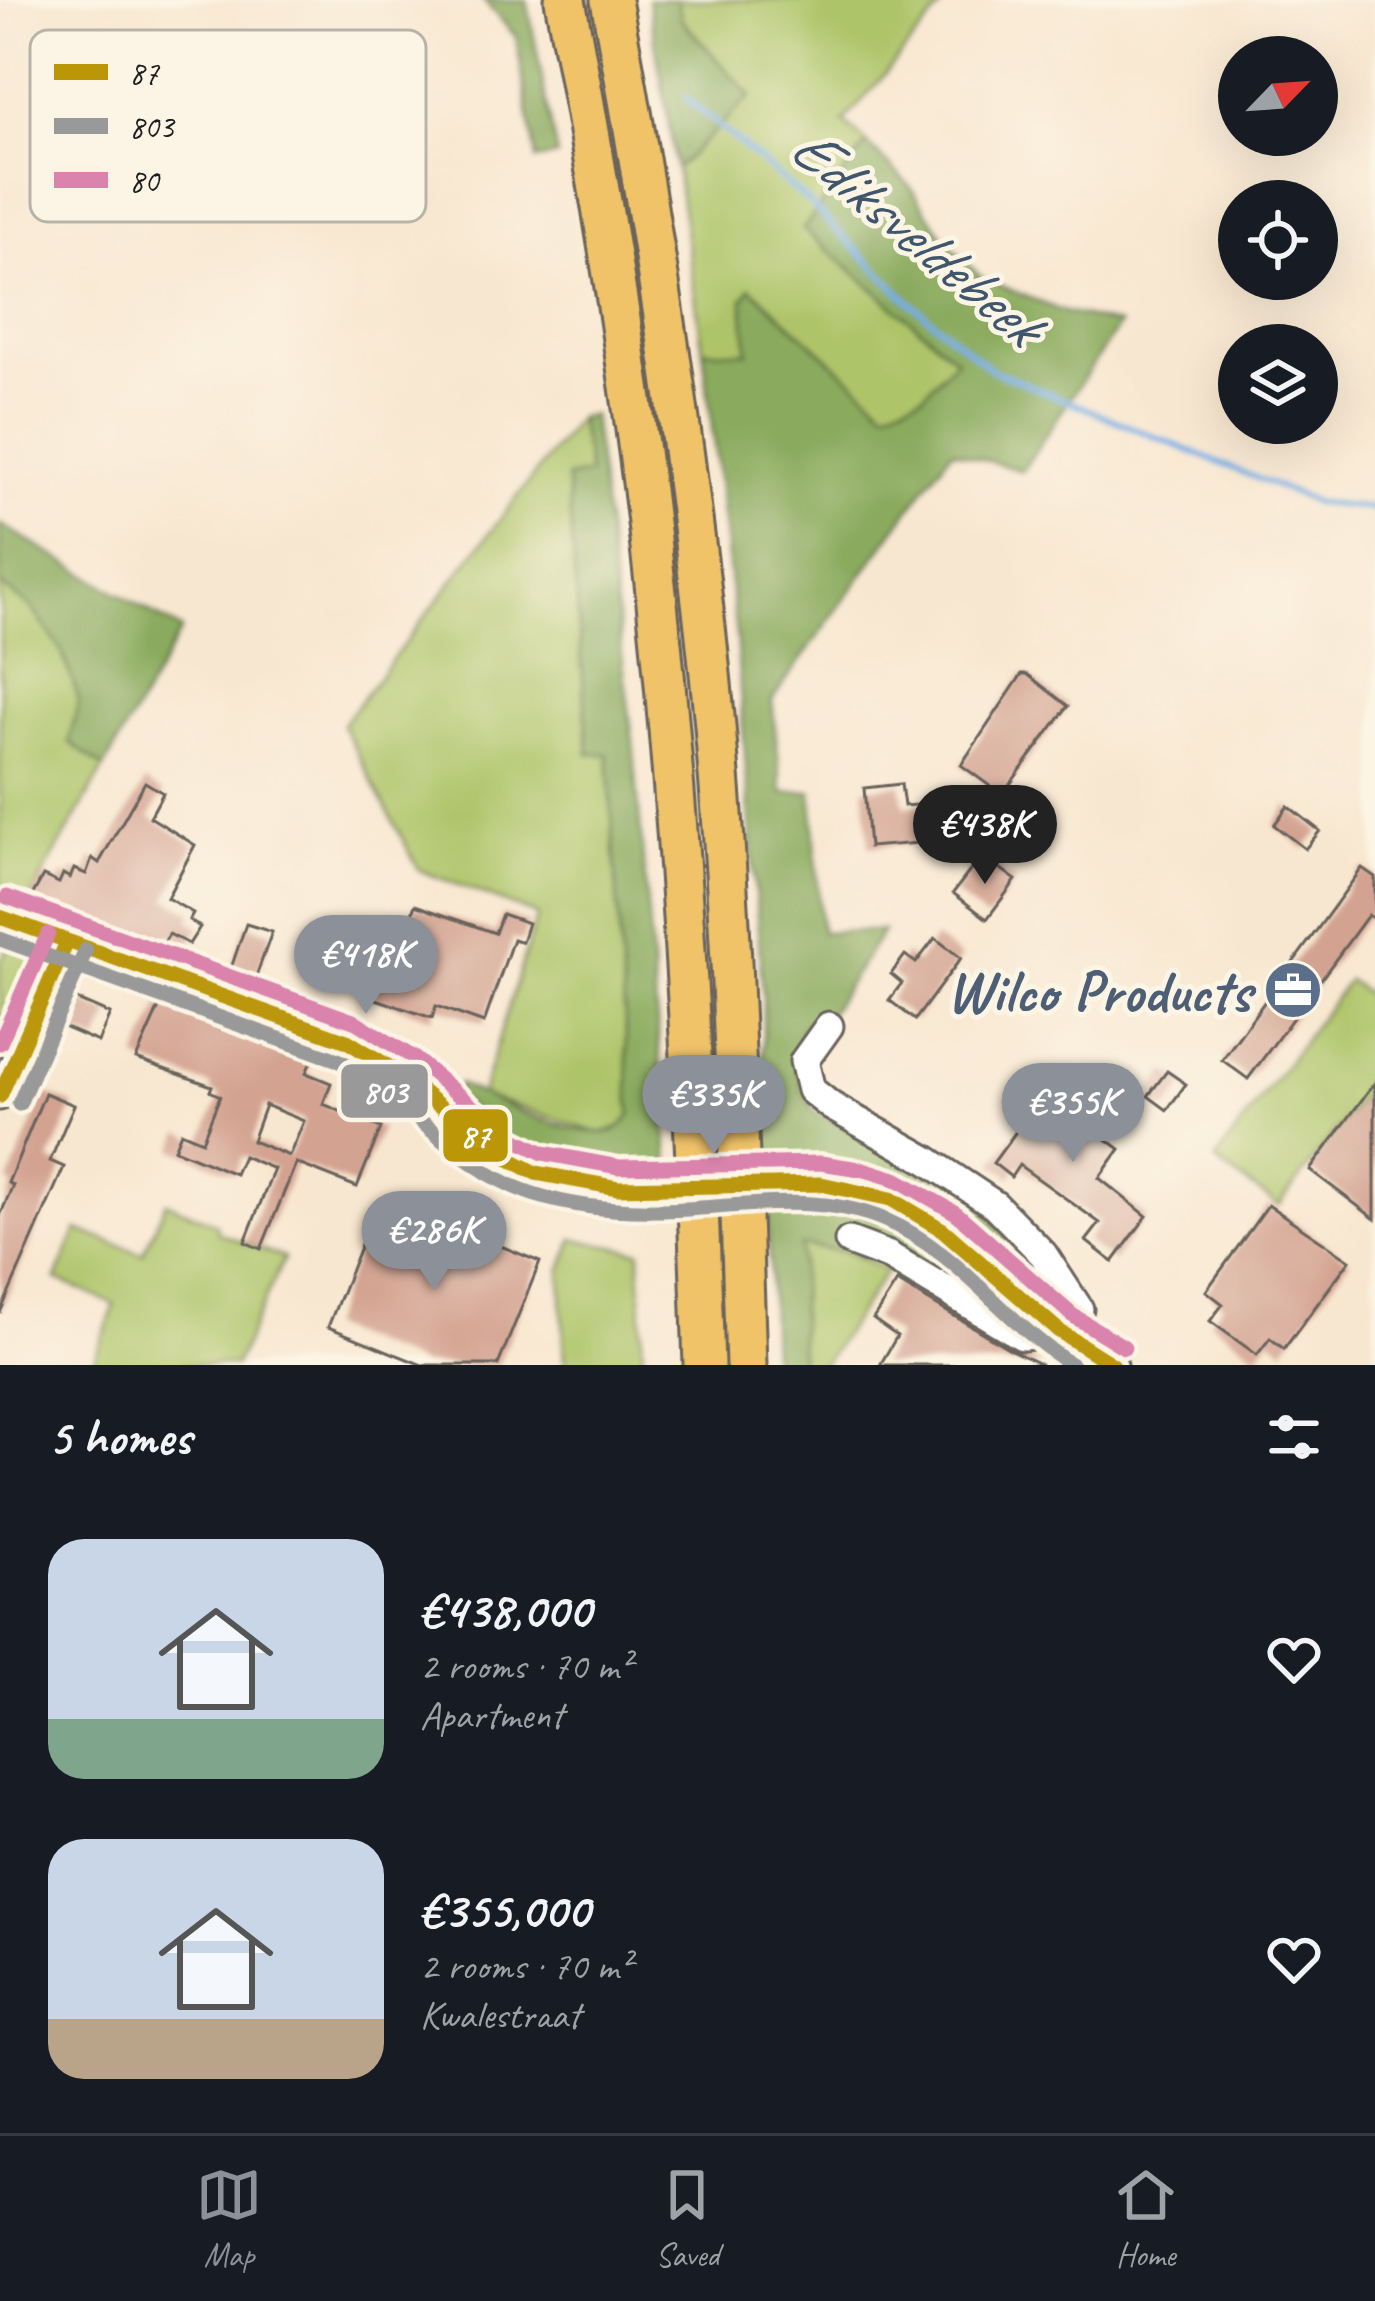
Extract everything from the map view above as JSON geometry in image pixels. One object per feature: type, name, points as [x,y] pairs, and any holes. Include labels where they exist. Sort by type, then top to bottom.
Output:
[{"type":"highway","points":[[565,0],[599,180],[656,591],[680,863],[704,1365]]},
{"type":"highway","points":[[611,0],[642,169],[701,587],[724,864],[746,1365]]},
{"type":"street","points":[[0,917],[326,1031],[383,1061],[486,1145],[532,1172],[627,1191],[802,1185],[863,1190],[920,1215],[982,1259],[1060,1333],[1113,1365]]},
{"type":"street","points":[[0,1096],[67,942]]},
{"type":"street","points":[[830,1026],[804,1061],[811,1090],[995,1205],[1043,1254],[1079,1309],[1060,1333],[1022,1336],[889,1256],[849,1241]]},
{"type":"green space","points":[[483,0],[527,0],[557,156],[536,160],[516,37]]},
{"type":"green space","points":[[648,0],[677,0],[682,21],[751,96],[676,169]]},
{"type":"green space","points":[[677,0],[948,0],[844,122],[867,143],[804,229],[956,358],[923,395],[886,410],[751,288],[743,300],[748,353],[703,350],[676,169],[750,96],[682,20]]},
{"type":"green space","points":[[867,143],[910,186],[947,242],[982,278],[1064,312],[1119,325],[1022,471],[952,450],[772,700],[782,793],[812,791],[821,932],[883,931],[829,1013],[802,1028],[795,1059],[803,1091],[815,1112],[977,1203],[1011,1237],[992,1247],[937,1208],[885,1184],[830,1170],[763,1166],[763,998],[736,635],[703,350],[748,352],[743,300],[750,288],[886,410],[923,395],[956,359],[803,229]]},
{"type":"green space","points":[[592,415],[633,741],[670,1172],[609,1170],[550,1159],[513,1142],[453,1095],[459,1084],[538,1118],[584,1131],[618,1129],[631,1115],[608,754],[589,754],[567,478],[589,474],[578,418]]},
{"type":"green space","points":[[578,418],[590,475],[567,479],[589,754],[608,753],[631,1115],[620,1128],[599,1133],[481,1095],[537,915],[419,870],[342,725]]},
{"type":"green space","points":[[0,524],[181,630],[104,768],[69,742],[79,699],[61,650],[32,608],[0,585]]},
{"type":"green space","points":[[0,585],[32,608],[61,650],[79,699],[70,742],[104,768],[27,903],[0,892]]},
{"type":"green space","points":[[10,940],[37,954],[0,1041],[0,963]]},
{"type":"green space","points":[[1348,980],[1375,1000],[1375,1079],[1279,1206],[1215,1161]]},
{"type":"green space","points":[[166,1202],[216,1224],[217,1232],[284,1258],[235,1365],[92,1365],[115,1305],[56,1279],[77,1230],[143,1254]]},
{"type":"green space","points":[[842,1206],[901,1226],[954,1260],[897,1261],[801,1246],[800,1365],[772,1365],[768,1207]]},
{"type":"green space","points":[[574,1239],[640,1251],[643,1365],[565,1365],[561,1271]]},
{"type":"green space","points":[[800,1246],[841,1249],[887,1270],[823,1365],[800,1365]]},
{"type":"building","points":[[1022,674],[1068,706],[1002,795],[961,765]]},
{"type":"building","points":[[145,782],[163,793],[150,817],[195,845],[167,898],[193,913],[189,920],[200,927],[189,944],[169,934],[160,950],[28,903],[43,876],[59,883],[63,874],[70,878],[74,869],[86,874],[92,858],[99,863]]},
{"type":"building","points":[[901,784],[904,806],[953,802],[956,840],[869,847],[864,788]]},
{"type":"building","points":[[1288,806],[1320,831],[1305,849],[1274,825]]},
{"type":"building","points":[[982,855],[1016,880],[987,919],[953,893]]},
{"type":"building","name":"Wilco Products","points":[[1362,868],[1375,877],[1375,920],[1368,915],[1248,1079],[1222,1060]]},
{"type":"building","points":[[415,905],[495,933],[502,914],[528,923],[522,942],[513,939],[484,1023],[436,1006],[432,1018],[373,998],[387,959],[395,962]]},
{"type":"building","points":[[246,924],[272,932],[254,982],[229,974]]},
{"type":"building","points":[[935,938],[961,958],[915,1020],[889,1000],[902,983],[891,974],[905,955],[916,963]]},
{"type":"building","points":[[165,994],[291,1039],[289,1044],[314,1054],[306,1073],[331,1083],[323,1104],[381,1128],[357,1187],[296,1163],[261,1249],[245,1242],[274,1169],[243,1156],[235,1174],[174,1149],[181,1132],[202,1141],[220,1096],[210,1091],[212,1086],[136,1059]],"holes":[[[265,1105],[304,1121],[289,1156],[252,1141]]]},
{"type":"building","points":[[75,999],[110,1014],[98,1042],[63,1027]]},
{"type":"building","points":[[1167,1071],[1186,1084],[1167,1110],[1148,1096]]},
{"type":"building","points":[[1055,1078],[1093,1106],[1082,1121],[1120,1149],[1099,1178],[1147,1216],[1113,1262],[1086,1241],[1100,1223],[1019,1165],[1011,1177],[993,1163]]},
{"type":"building","points":[[1375,1082],[1375,1219],[1310,1170]]},
{"type":"building","points":[[45,1093],[74,1105],[50,1161],[64,1167],[0,1313],[0,1216],[13,1185],[8,1183]]},
{"type":"building","points":[[396,1203],[540,1262],[498,1365],[422,1365],[328,1327],[368,1227],[384,1233]]},
{"type":"building","points":[[1268,1205],[1350,1260],[1284,1349],[1270,1338],[1257,1355],[1210,1321],[1223,1304],[1206,1291]]},
{"type":"building","points":[[897,1282],[1042,1365],[880,1365],[897,1336],[873,1319]]},
{"type":"waterway","name":"Ediksveldebeek","points":[[686,98],[808,202],[910,302],[992,370],[1317,503],[1375,509]]},
{"type":"transit line","name":"80","points":[[7,897],[356,1022],[414,1058],[505,1134],[543,1153],[619,1167],[821,1163],[898,1180],[956,1213],[1072,1315],[1124,1347]]},
{"type":"transit line","name":"87","points":[[0,917],[347,1041],[402,1075],[494,1151],[536,1173],[618,1188],[821,1184],[891,1199],[943,1230],[1059,1331],[1113,1365]]},
{"type":"transit line","name":"80","points":[[0,1043],[48,934]]},
{"type":"transit line","name":"803","points":[[0,939],[338,1060],[480,1168],[533,1194],[627,1210],[802,1203],[885,1220],[936,1250],[1072,1365]]},
{"type":"transit line","name":"87","points":[[0,1096],[67,942]]},
{"type":"transit line","name":"803","points":[[19,1104],[86,950]]},
{"type":"place","name":"Wilco Products","points":[[1293,990]]}]
